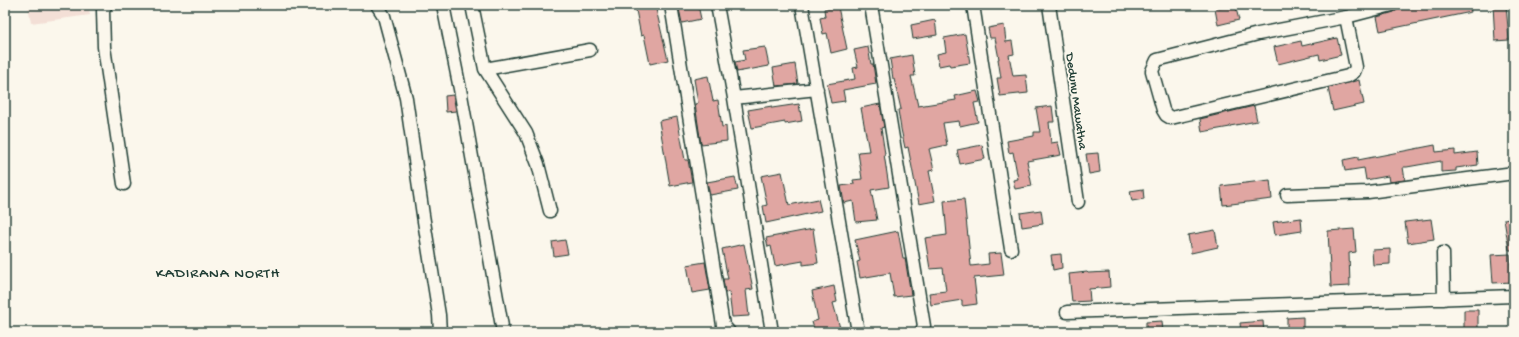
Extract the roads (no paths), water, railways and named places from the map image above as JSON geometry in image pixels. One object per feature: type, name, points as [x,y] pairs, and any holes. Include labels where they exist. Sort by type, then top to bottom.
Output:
[{"type":"street","points":[[106,5],[103,10],[104,47],[124,184]]},
{"type":"street","points":[[377,5],[384,16],[406,98],[422,215],[439,315],[440,332]]},
{"type":"street","points":[[443,5],[460,89],[503,332]]},
{"type":"street","points":[[472,5],[485,69],[526,133],[538,164],[550,211]]},
{"type":"street","points":[[671,5],[723,325],[729,332]]},
{"type":"street","points":[[717,5],[734,98],[772,332]]},
{"type":"street","points":[[802,5],[858,332]]},
{"type":"street","points":[[871,5],[924,326],[921,332]]},
{"type":"street","points":[[972,5],[1011,249]]},
{"type":"street","name":"Dedunu Mawatha","points":[[1049,5],[1078,202]]},
{"type":"street","points":[[1346,17],[1356,67],[1354,72],[1348,76],[1171,118],[1166,115],[1152,71],[1157,60],[1258,34],[1346,17],[1392,5]]},
{"type":"street","points":[[485,69],[590,50]]},
{"type":"street","points":[[734,98],[817,89]]},
{"type":"street","points":[[1287,195],[1368,192],[1514,173]]},
{"type":"street","points":[[1443,253],[1444,299]]},
{"type":"street","points":[[1067,312],[1514,296]]},
{"type":"district","name":"KADIRANA NORTH","points":[[218,272]]}]
